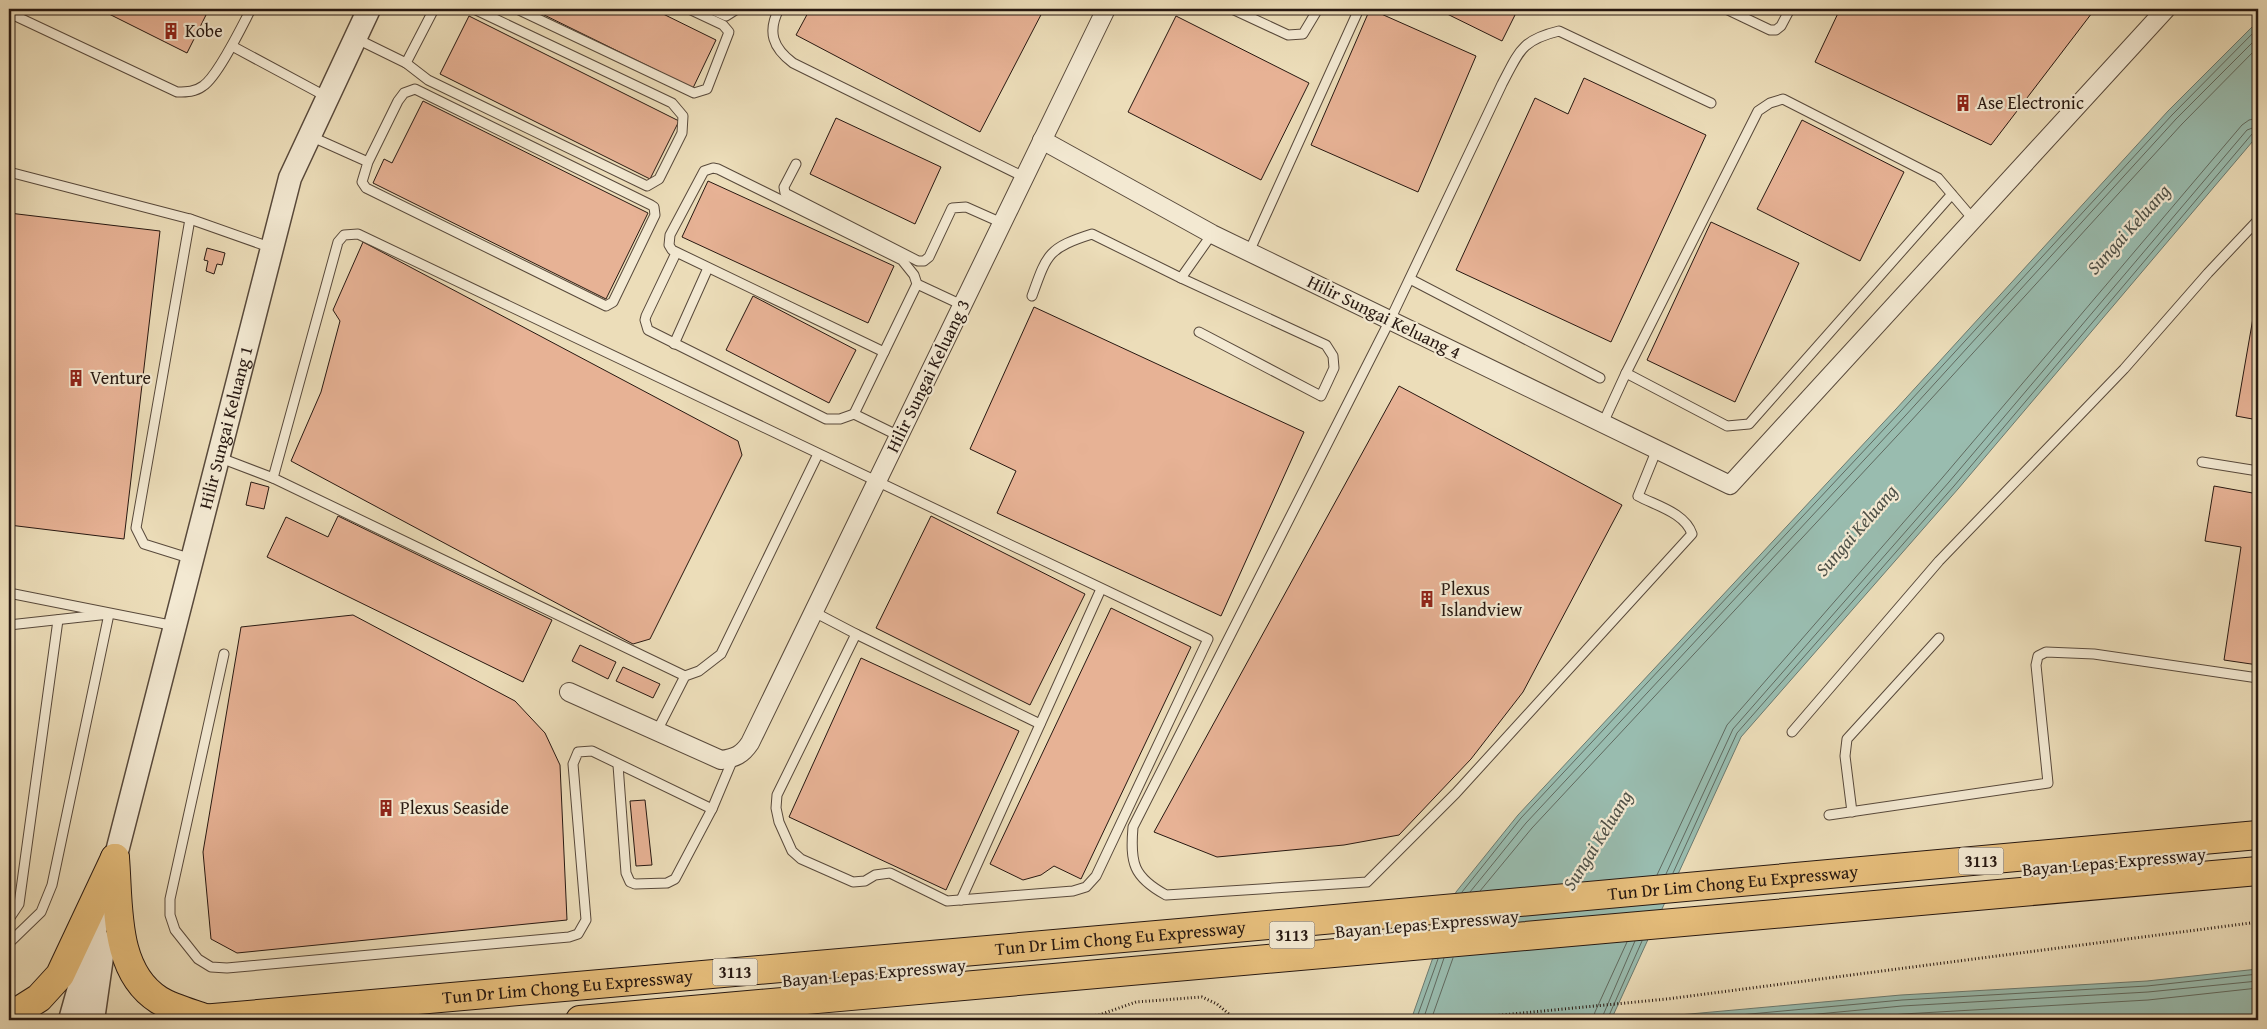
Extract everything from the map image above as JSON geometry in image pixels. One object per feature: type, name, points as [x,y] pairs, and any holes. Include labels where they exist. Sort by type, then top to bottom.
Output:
[{"type":"highway","name":"Tun Dr Lim Chong Eu Expressway","points":[[198,1019],[1181,933],[2258,835]]},
{"type":"highway","name":"Bayan Lepas Expressway","points":[[326,1020],[1164,948],[2258,849]]},
{"type":"highway","points":[[9,1017],[38,998],[60,975],[115,858]]},
{"type":"highway","points":[[115,858],[121,933],[129,964],[138,979],[158,1000],[198,1019]]},
{"type":"highway","name":"Bayan Lepas Expressway","points":[[580,1020],[2258,871]]},
{"type":"highway","name":"3113","points":[[769,1020],[1285,972],[1701,939],[2258,888]]},
{"type":"street","name":"Hilir Sungai Keluang 1","points":[[70,1020],[115,858],[290,178],[369,9]]},
{"type":"street","name":"Hilir Sungai Keluang 3","points":[[733,759],[744,753],[750,743],[1106,9]]},
{"type":"street","points":[[1973,218],[2166,9]]},
{"type":"street","name":"Hilir Sungai Keluang 4","points":[[1042,140],[1212,234],[1730,485],[1973,218]]},
{"type":"street","points":[[569,692],[721,760],[733,759]]},
{"type":"street","name":"Hilir Sungai Keluang 1","points":[[93,1020],[115,858]]},
{"type":"lane","points":[[9,13],[177,92],[191,92],[205,85],[232,46],[251,9]]},
{"type":"lane","points":[[406,63],[434,9]]},
{"type":"lane","points":[[355,38],[406,63],[428,80],[647,186],[659,179],[682,133],[683,116],[672,104],[474,9]]},
{"type":"lane","points":[[517,9],[694,93],[698,93],[707,89],[729,32],[723,25],[689,9]]},
{"type":"lane","points":[[710,9],[726,16],[736,9]]},
{"type":"lane","points":[[779,9],[772,28],[772,38],[776,47],[793,63],[1024,176]]},
{"type":"lane","points":[[1232,9],[1288,35],[1296,36],[1302,34],[1318,9]]},
{"type":"lane","points":[[1249,252],[1359,9]]},
{"type":"lane","points":[[1726,9],[1770,30],[1776,30],[1781,26],[1790,9]]},
{"type":"lane","points":[[1657,449],[1638,496],[1681,518],[1689,525],[1692,534],[1456,793],[1367,882],[1166,895],[1148,885],[1138,873],[1131,851],[1133,827],[1390,320],[1502,84],[1521,50],[1537,36],[1559,31],[1711,103]]},
{"type":"lane","points":[[232,46],[327,97]]},
{"type":"lane","points":[[415,90],[651,205],[654,207],[654,215],[613,302],[606,306],[366,188],[362,182],[368,162],[398,101],[404,93],[415,90]]},
{"type":"lane","points":[[1603,423],[1626,373],[1758,111],[1770,103],[1782,99],[1938,178],[1973,218]]},
{"type":"lane","points":[[310,136],[368,162]]},
{"type":"lane","points":[[796,164],[784,187],[785,193],[918,261],[924,261],[929,257],[952,208],[966,207],[1002,223]]},
{"type":"lane","points":[[676,252],[645,320],[648,330],[826,419],[840,419],[854,414],[917,284],[914,275],[902,260],[713,168],[704,171],[701,175],[670,235],[669,245],[676,252],[708,268],[884,352]]},
{"type":"lane","points":[[9,172],[190,219],[272,248]]},
{"type":"lane","points":[[1626,373],[1727,426],[1749,424],[1952,194]]},
{"type":"lane","points":[[190,219],[136,528],[144,544],[192,559]]},
{"type":"lane","points":[[1792,732],[1939,561],[2124,369],[2208,273],[2258,220]]},
{"type":"lane","points":[[273,478],[338,242],[344,235],[358,234],[1208,639],[1096,876],[1086,887],[1073,890],[947,901],[890,873],[875,875],[859,882],[847,879],[801,859],[792,851],[779,822],[776,808],[777,795],[856,634]]},
{"type":"lane","points":[[1032,296],[1044,260],[1065,243],[1092,234],[1181,278],[1326,345],[1334,356],[1334,368],[1321,396],[1199,332]]},
{"type":"lane","points":[[1181,278],[1212,234]]},
{"type":"lane","points":[[674,344],[708,268]]},
{"type":"lane","points":[[1410,279],[1600,378]]},
{"type":"lane","points":[[917,284],[962,305]]},
{"type":"lane","points":[[854,414],[899,436]]},
{"type":"lane","points":[[657,731],[685,676],[699,671],[721,654],[818,454]]},
{"type":"lane","points":[[218,456],[273,478],[685,676]]},
{"type":"lane","points":[[2202,462],[2258,472]]},
{"type":"lane","points":[[961,900],[1101,589]]},
{"type":"lane","points":[[9,593],[175,626]]},
{"type":"lane","points":[[814,612],[1040,724]]},
{"type":"lane","points":[[9,625],[109,614]]},
{"type":"lane","points":[[9,943],[41,912],[52,885],[109,614]]},
{"type":"lane","points":[[9,918],[19,904],[58,620]]},
{"type":"lane","points":[[1852,812],[1845,756],[1848,739],[1939,638]]},
{"type":"lane","points":[[1830,815],[2048,783],[2036,665],[2038,656],[2046,652],[2094,654],[2258,678]]},
{"type":"lane","points":[[224,654],[170,899],[170,915],[175,930],[198,959],[212,967],[237,967],[559,938],[578,934],[586,920],[573,764],[574,757],[578,752],[585,750],[712,810]]},
{"type":"lane","points":[[618,765],[626,873],[630,882],[635,884],[667,883],[675,879],[712,810],[733,759]]},
{"type":"path","points":[[1450,1020],[1667,999],[2258,922]]},
{"type":"path","points":[[1057,1020],[1099,1015],[1136,1002],[1202,997],[1217,1004],[1236,1020]]},
{"type":"water","name":"Sungai Keluang","points":[[2258,21],[2258,135],[1958,489],[1741,737],[1611,1020],[1411,1020],[1456,892],[1518,815],[1896,409],[2168,111]]},
{"type":"water","points":[[2258,969],[2258,1020],[1623,1020],[1901,995],[2147,981]]},
{"type":"building","name":"Kobe","points":[[99,9],[209,9],[187,53]]},
{"type":"building","points":[[532,9],[653,9],[716,40],[693,88]]},
{"type":"building","points":[[810,9],[1044,9],[980,132],[796,35]]},
{"type":"building","points":[[1370,9],[1476,56],[1418,192],[1311,145]]},
{"type":"building","points":[[1437,9],[1518,9],[1502,41]]},
{"type":"building","name":"Ase Electronic","points":[[1840,9],[2095,9],[1991,145],[1815,62]]},
{"type":"building","points":[[469,16],[679,121],[650,179],[440,74]]},
{"type":"building","points":[[1176,16],[1309,83],[1261,180],[1128,112]]},
{"type":"building","points":[[1584,78],[1706,135],[1611,342],[1456,270],[1535,98],[1568,114]]},
{"type":"building","points":[[423,101],[648,213],[606,299],[373,183],[384,159],[392,163]]},
{"type":"building","points":[[836,118],[941,167],[915,224],[810,174]]},
{"type":"building","points":[[1802,120],[1904,172],[1860,261],[1757,209]]},
{"type":"building","points":[[708,181],[894,266],[868,323],[682,237]]},
{"type":"building","name":"Venture","points":[[9,213],[160,231],[124,539],[9,525]]},
{"type":"building","points":[[1711,222],[1799,263],[1735,402],[1647,360]]},
{"type":"building","points":[[363,242],[738,441],[742,455],[650,639],[633,644],[291,461],[321,392],[340,321],[333,310]]},
{"type":"building","points":[[207,248],[225,253],[222,265],[217,264],[214,274],[206,271],[208,261],[204,260]]},
{"type":"building","points":[[753,296],[856,350],[829,403],[726,350]]},
{"type":"building","points":[[1034,307],[1304,432],[1221,616],[997,513],[1016,471],[970,449]]},
{"type":"building","points":[[2253,318],[2258,318],[2258,420],[2236,416]]},
{"type":"building","name":"Plexus Islandview","points":[[1399,386],[1622,505],[1523,692],[1471,759],[1399,835],[1344,845],[1217,857],[1154,832]]},
{"type":"building","points":[[251,482],[269,487],[264,509],[246,505]]},
{"type":"building","points":[[2214,486],[2258,494],[2258,665],[2224,660],[2241,547],[2205,541]]},
{"type":"building","points":[[338,516],[552,620],[523,682],[267,557],[286,517],[328,537]]},
{"type":"building","points":[[931,516],[1085,594],[1030,705],[876,628]]},
{"type":"building","points":[[1111,608],[1191,647],[1081,879],[1054,866],[1041,875],[1023,880],[990,864]]},
{"type":"building","name":"Plexus Seaside","points":[[353,615],[515,701],[545,733],[560,765],[567,920],[237,953],[211,939],[203,852],[241,627]]},
{"type":"building","points":[[580,645],[616,662],[608,679],[572,661]]},
{"type":"building","points":[[861,658],[1019,731],[946,890],[789,817]]},
{"type":"building","points":[[623,667],[660,684],[653,698],[616,681]]},
{"type":"building","points":[[645,800],[652,865],[636,866],[630,801]]},
{"type":"place","name":"Kobe","points":[[171,31]]},
{"type":"place","name":"Ase Electronic","points":[[1963,103]]},
{"type":"place","name":"Venture","points":[[76,378]]},
{"type":"place","name":"Plexus Islandview","points":[[1427,599]]},
{"type":"place","name":"Plexus Seaside","points":[[386,808]]}]
